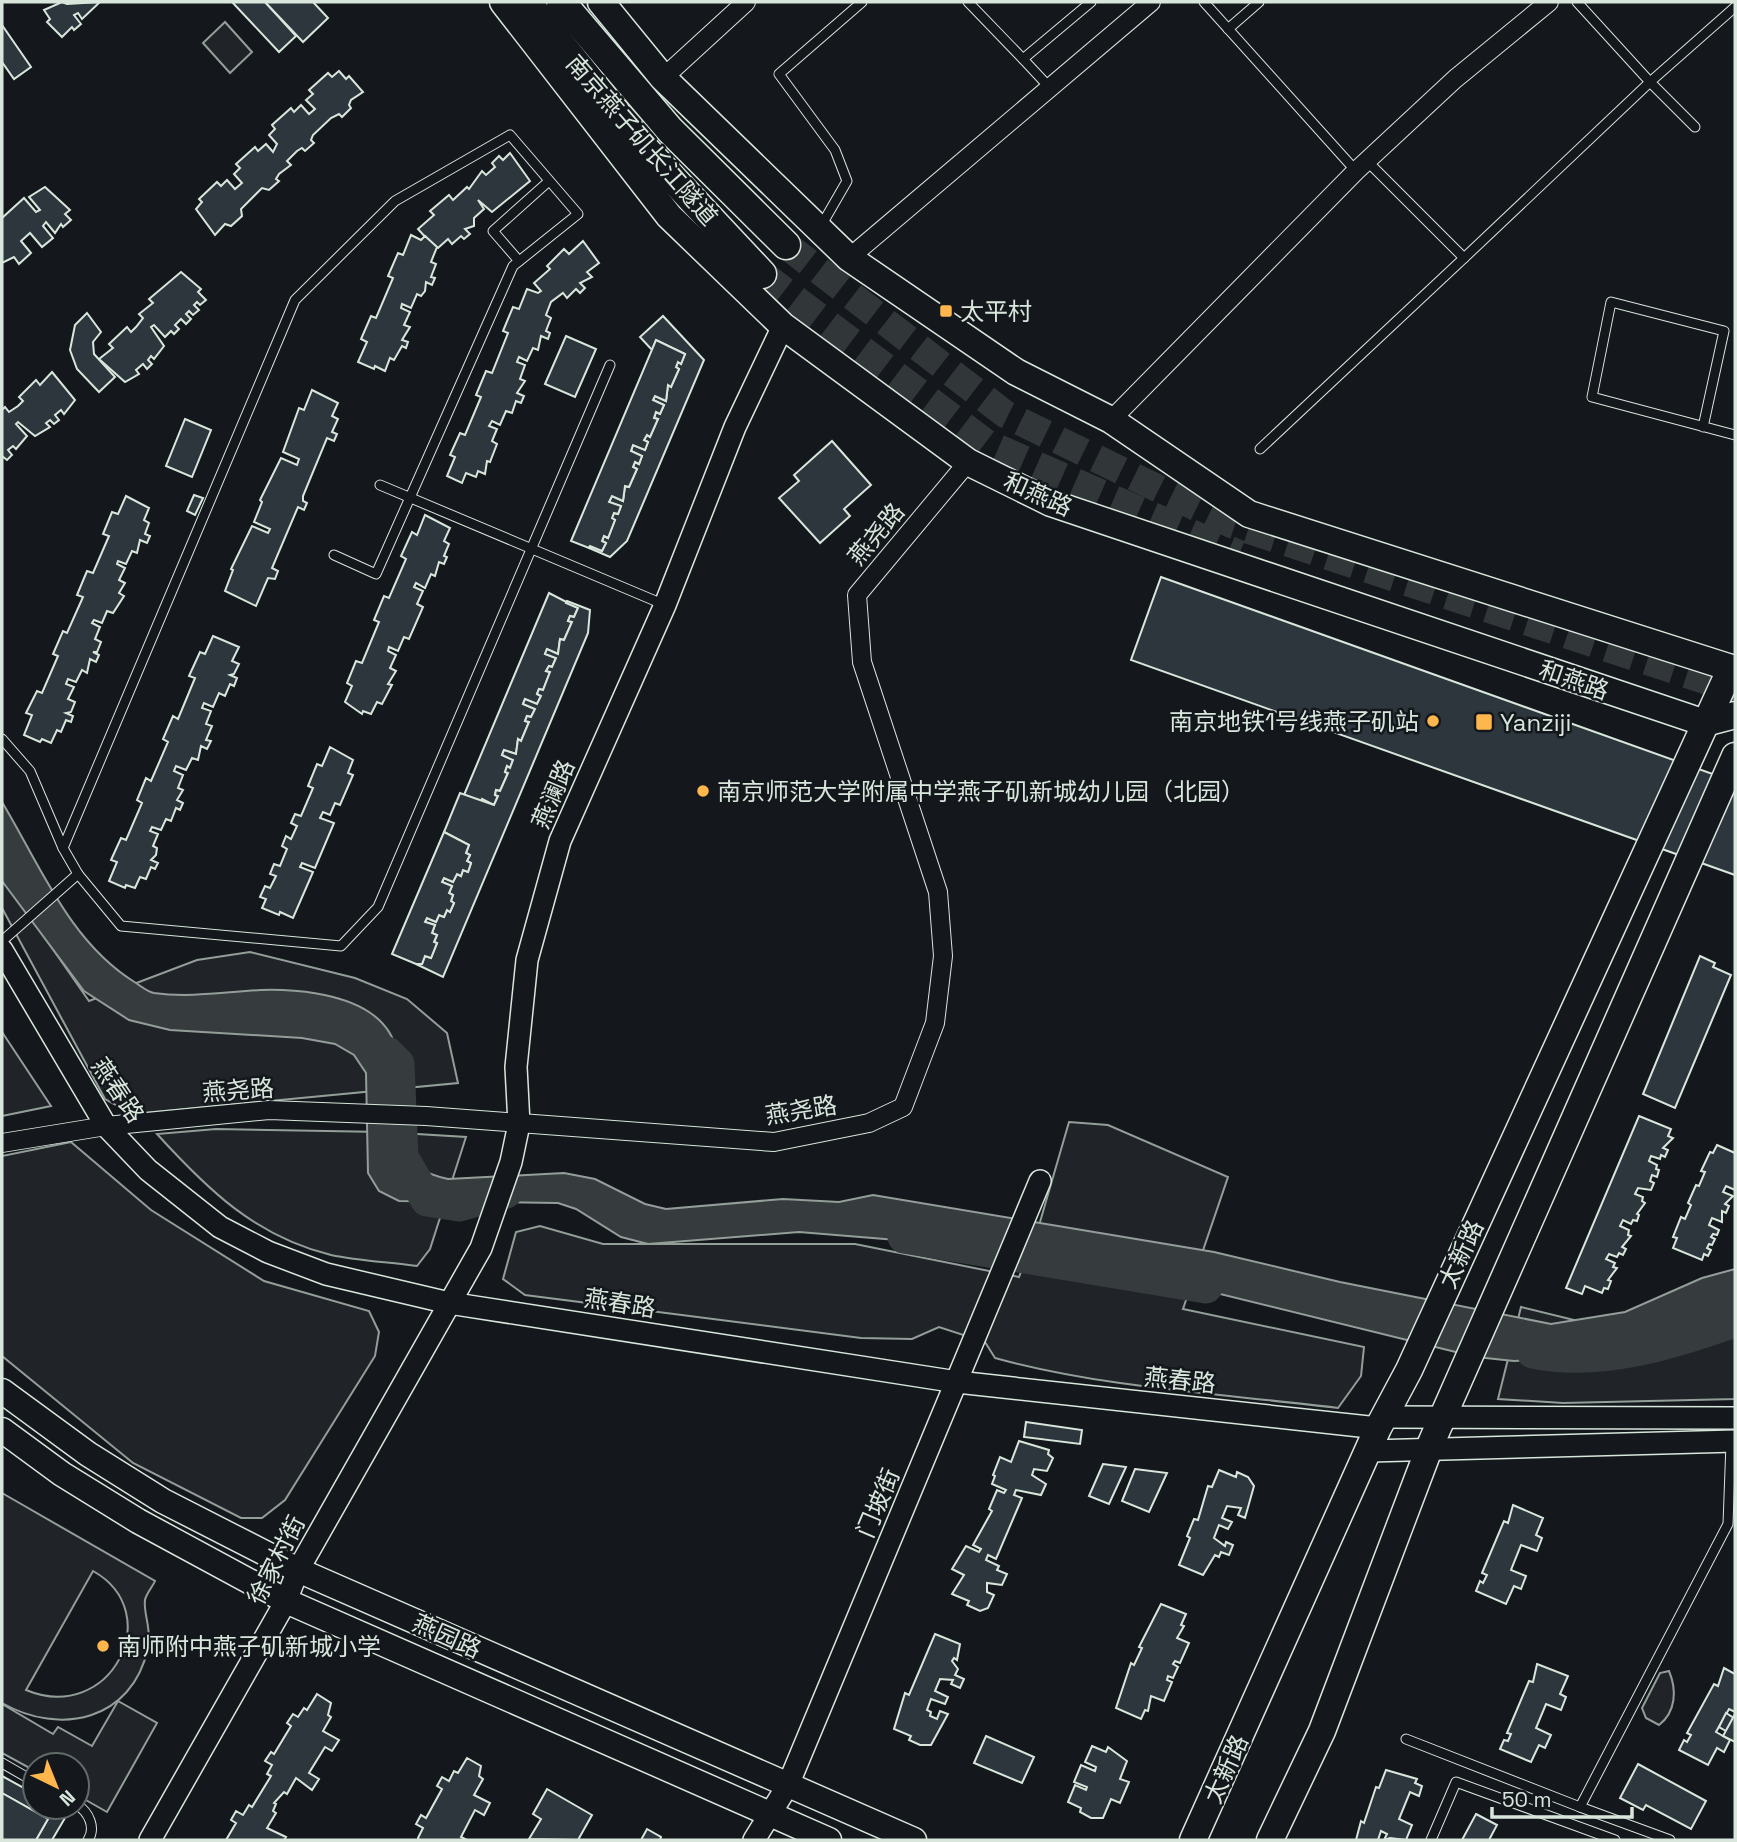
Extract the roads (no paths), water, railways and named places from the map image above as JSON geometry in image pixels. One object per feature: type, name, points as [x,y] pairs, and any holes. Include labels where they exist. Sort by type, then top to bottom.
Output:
[{"type":"highway","name":"南京燕子矶长江隧道","points":[[527,2],[643,147],[762,274]]},
{"type":"highway","name":"南京燕子矶长江隧道","points":[[561,2],[670,130],[786,245]]},
{"type":"main road","name":"和燕路","points":[[503,2],[670,216],[783,326],[968,462],[1051,503],[1705,723]]},
{"type":"main road","points":[[601,2],[663,78],[818,232],[849,258],[1016,372],[1111,420],[1249,514],[1734,666]]},
{"type":"main road","name":"太新路","points":[[1194,1840],[1377,1432],[1409,1370],[1705,723],[1734,666]]},
{"type":"main road","points":[[1705,723],[1735,715]]},
{"type":"main road","name":"太新路","points":[[1270,1840],[1322,1731],[1443,1416],[1735,755]]},
{"type":"main road","name":"燕园路","points":[[2,1391],[88,1454],[163,1501],[298,1570],[914,1840]]},
{"type":"main road","name":"燕园路","points":[[2,1430],[62,1474],[138,1521],[286,1601],[829,1840]]},
{"type":"street","points":[[663,78],[746,2]]},
{"type":"street","points":[[849,258],[1151,2]]},
{"type":"street","points":[[1111,420],[1361,166],[1455,79],[1549,2]]},
{"type":"street","name":"燕澜路","points":[[449,1303],[481,1248],[511,1162],[519,1124],[516,1067],[527,960],[560,841],[665,605],[735,427],[783,326]]},
{"type":"street","name":"燕尧路","points":[[2,1143],[106,1126],[269,1110],[426,1116],[774,1142],[869,1123],[903,1107],[935,1023],[943,956],[938,892],[862,662],[857,595],[968,462]]},
{"type":"street","name":"燕春路","points":[[2,950],[106,1126],[148,1170],[220,1227],[244,1240],[326,1274],[449,1303],[957,1382],[1377,1432],[1429,1449],[1733,1441]]},
{"type":"street","name":"门坡街","points":[[754,1840],[788,1785],[1040,1181]]},
{"type":"street","name":"徐家村街","points":[[150,1840],[286,1601],[298,1570],[449,1303]]},
{"type":"street","name":"燕春路","points":[[1377,1432],[1443,1416],[1735,1418]]},
{"type":"lane","points":[[818,232],[847,181],[835,150],[779,74],[862,2]]},
{"type":"lane","points":[[968,2],[1051,89]]},
{"type":"lane","points":[[1023,60],[1091,2]]},
{"type":"lane","points":[[1204,2],[1361,166],[1464,258]]},
{"type":"lane","points":[[1228,29],[1259,2]]},
{"type":"lane","points":[[1577,2],[1695,127]]},
{"type":"lane","points":[[1260,449],[1650,82],[1735,7]]},
{"type":"lane","points":[[63,848],[295,300],[395,201],[510,135],[578,214],[513,266],[376,574],[334,555]]},
{"type":"lane","points":[[519,261],[493,231],[549,181]]},
{"type":"lane","points":[[1703,427],[1724,331],[1611,302],[1592,397],[1703,427],[1735,435]]},
{"type":"lane","points":[[2,739],[30,771],[63,848],[78,874],[121,926],[341,946],[378,907],[610,365]]},
{"type":"lane","points":[[380,485],[665,605]]},
{"type":"lane","points":[[2,942],[78,874]]},
{"type":"lane","points":[[1580,1807],[1728,1524],[1732,1509],[1733,1441]]},
{"type":"lane","points":[[1406,1739],[1670,1840]]},
{"type":"lane","points":[[2,1763],[21,1774]]},
{"type":"lane","points":[[1431,1840],[1456,1782],[1615,1840]]},
{"type":"lane","points":[[88,1840],[92,1834],[90,1821]]},
{"type":"waterway","points":[[387,1053],[398,1064],[402,1157],[427,1200],[459,1205],[506,1192]]},
{"type":"waterway","points":[[904,1237],[1206,1287]]},
{"type":"waterway","points":[[1533,1352],[1559,1356],[1611,1354],[1661,1344],[1735,1321]]},
{"type":"tunnel","points":[[786,245],[1005,414],[1231,524],[1735,690]]},
{"type":"tunnel","points":[[762,274],[986,443],[1239,554]]},
{"type":"place","name":"太平村","points":[[946,311]]},
{"type":"place","name":"南京地铁1号线燕子矶站","points":[[1433,721]]},
{"type":"place","name":"Yanziji","points":[[1484,722]]},
{"type":"place","name":"南京师范大学附属中学燕子矶新城幼儿园（北园）","points":[[703,791]]},
{"type":"place","name":"南师附中燕子矶新城小学","points":[[103,1646]]}]
